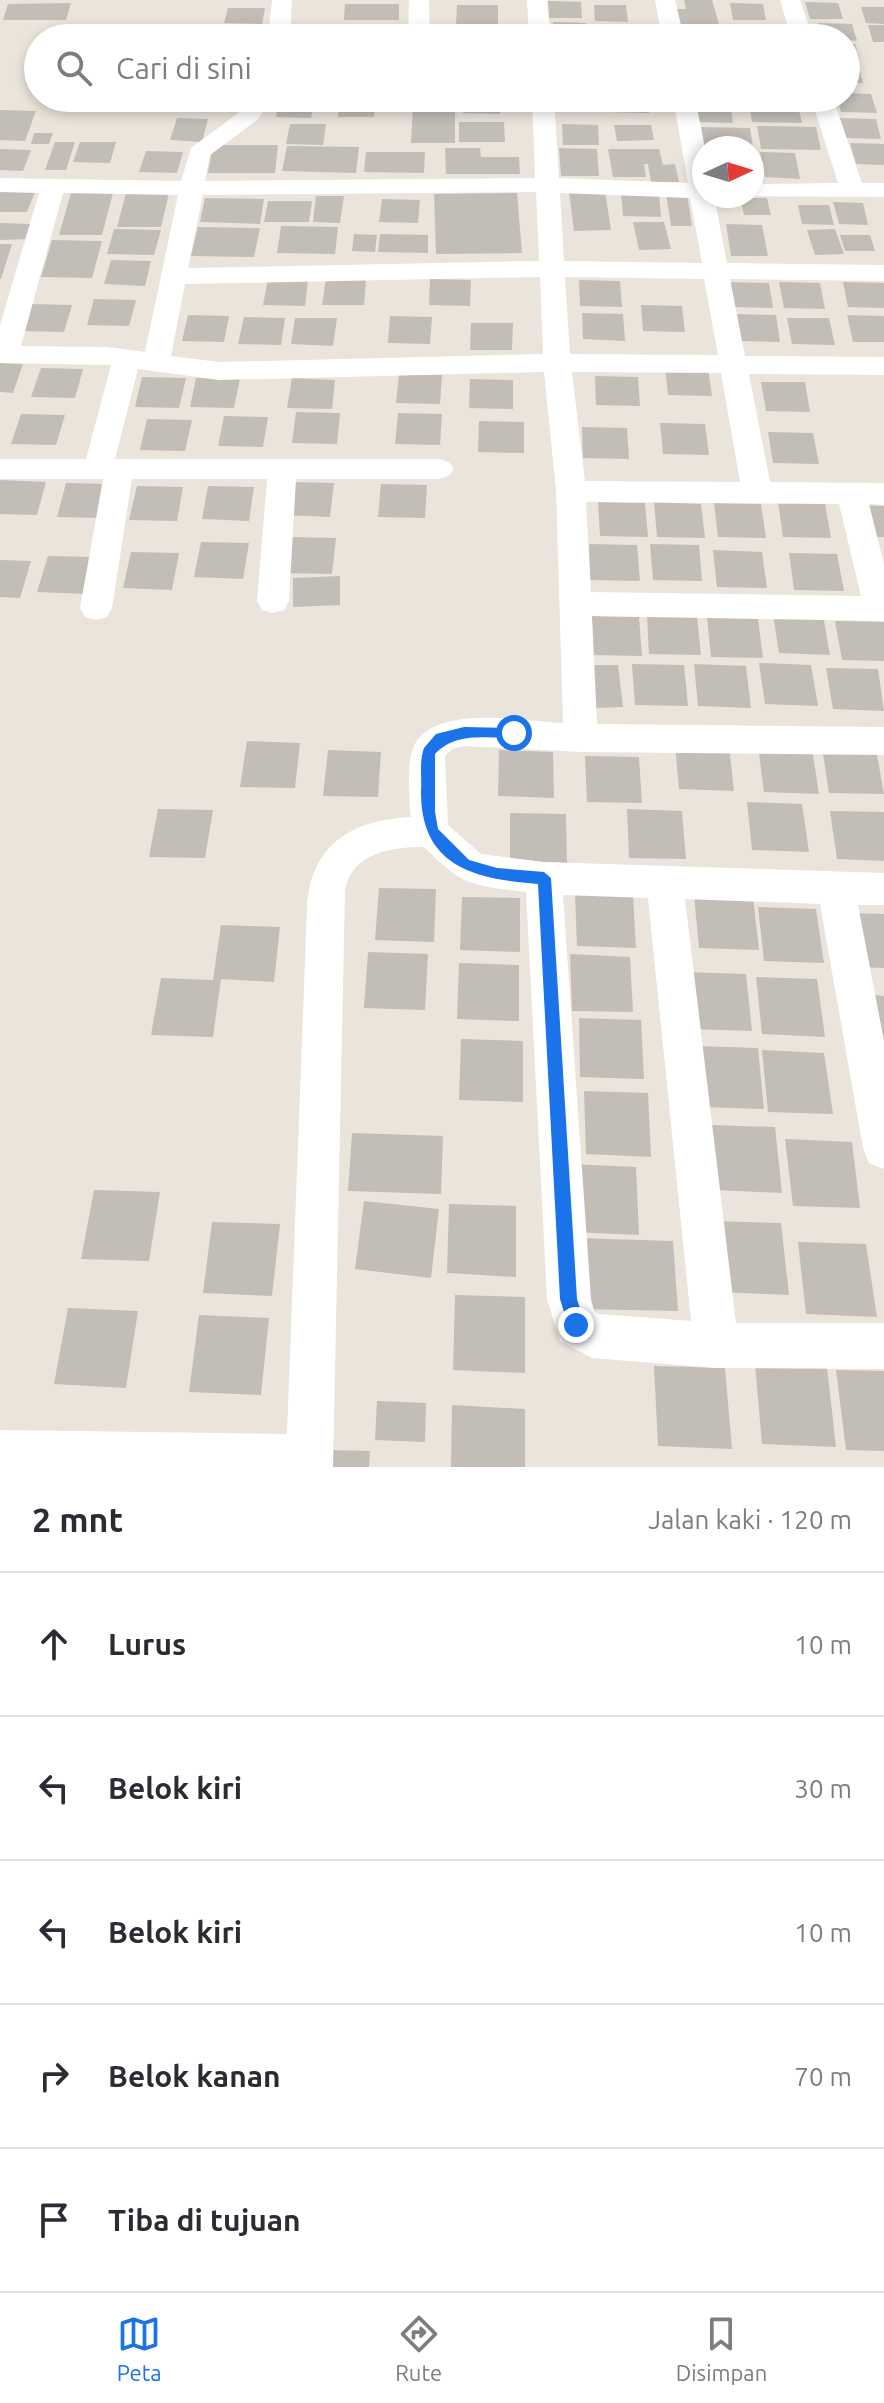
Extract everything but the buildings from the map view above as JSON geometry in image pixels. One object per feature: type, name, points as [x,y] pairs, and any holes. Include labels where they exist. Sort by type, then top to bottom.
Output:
[{"type":"street","points":[[280,24],[282,0]]},
{"type":"street","points":[[419,0],[419,24]]},
{"type":"street","points":[[537,0],[539,24]]},
{"type":"street","points":[[665,0],[670,24]]},
{"type":"street","points":[[790,0],[798,24]]},
{"type":"street","points":[[156,364],[199,153],[210,139],[251,117],[254,112]]},
{"type":"street","points":[[544,112],[557,363],[571,491],[581,738]]},
{"type":"street","points":[[687,112],[692,138]]},
{"type":"street","points":[[827,112],[852,190]]},
{"type":"street","points":[[0,185],[194,188],[548,185],[692,192]]},
{"type":"street","points":[[53,186],[2,354],[127,358],[219,371],[557,363],[884,366]]},
{"type":"street","points":[[764,191],[884,190]]},
{"type":"street","points":[[706,208],[757,494]]},
{"type":"street","points":[[174,276],[553,269],[884,273]]},
{"type":"street","points":[[96,608],[108,469],[127,358]]},
{"type":"street","points":[[0,469],[439,469]]},
{"type":"street","points":[[273,601],[282,469]]},
{"type":"street","points":[[571,491],[884,494]]},
{"type":"street","points":[[575,604],[882,609],[851,494]]},
{"type":"street","points":[[884,741],[581,738],[464,732],[441,738],[428,752],[428,812],[432,832],[465,864],[478,870],[544,878],[884,889]]},
{"type":"street","points":[[0,1454],[309,1462],[329,876],[342,853],[368,840],[417,831],[432,832]]},
{"type":"street","points":[[544,878],[571,1314],[576,1325],[592,1336],[716,1345],[884,1346]]},
{"type":"street","points":[[665,882],[716,1345]]},
{"type":"street","points":[[836,888],[884,1148]]},
{"type":"route","points":[[514,733],[464,732],[441,738],[428,752],[428,812],[432,832],[465,864],[497,875],[544,878],[569,1299],[576,1325]]}]
